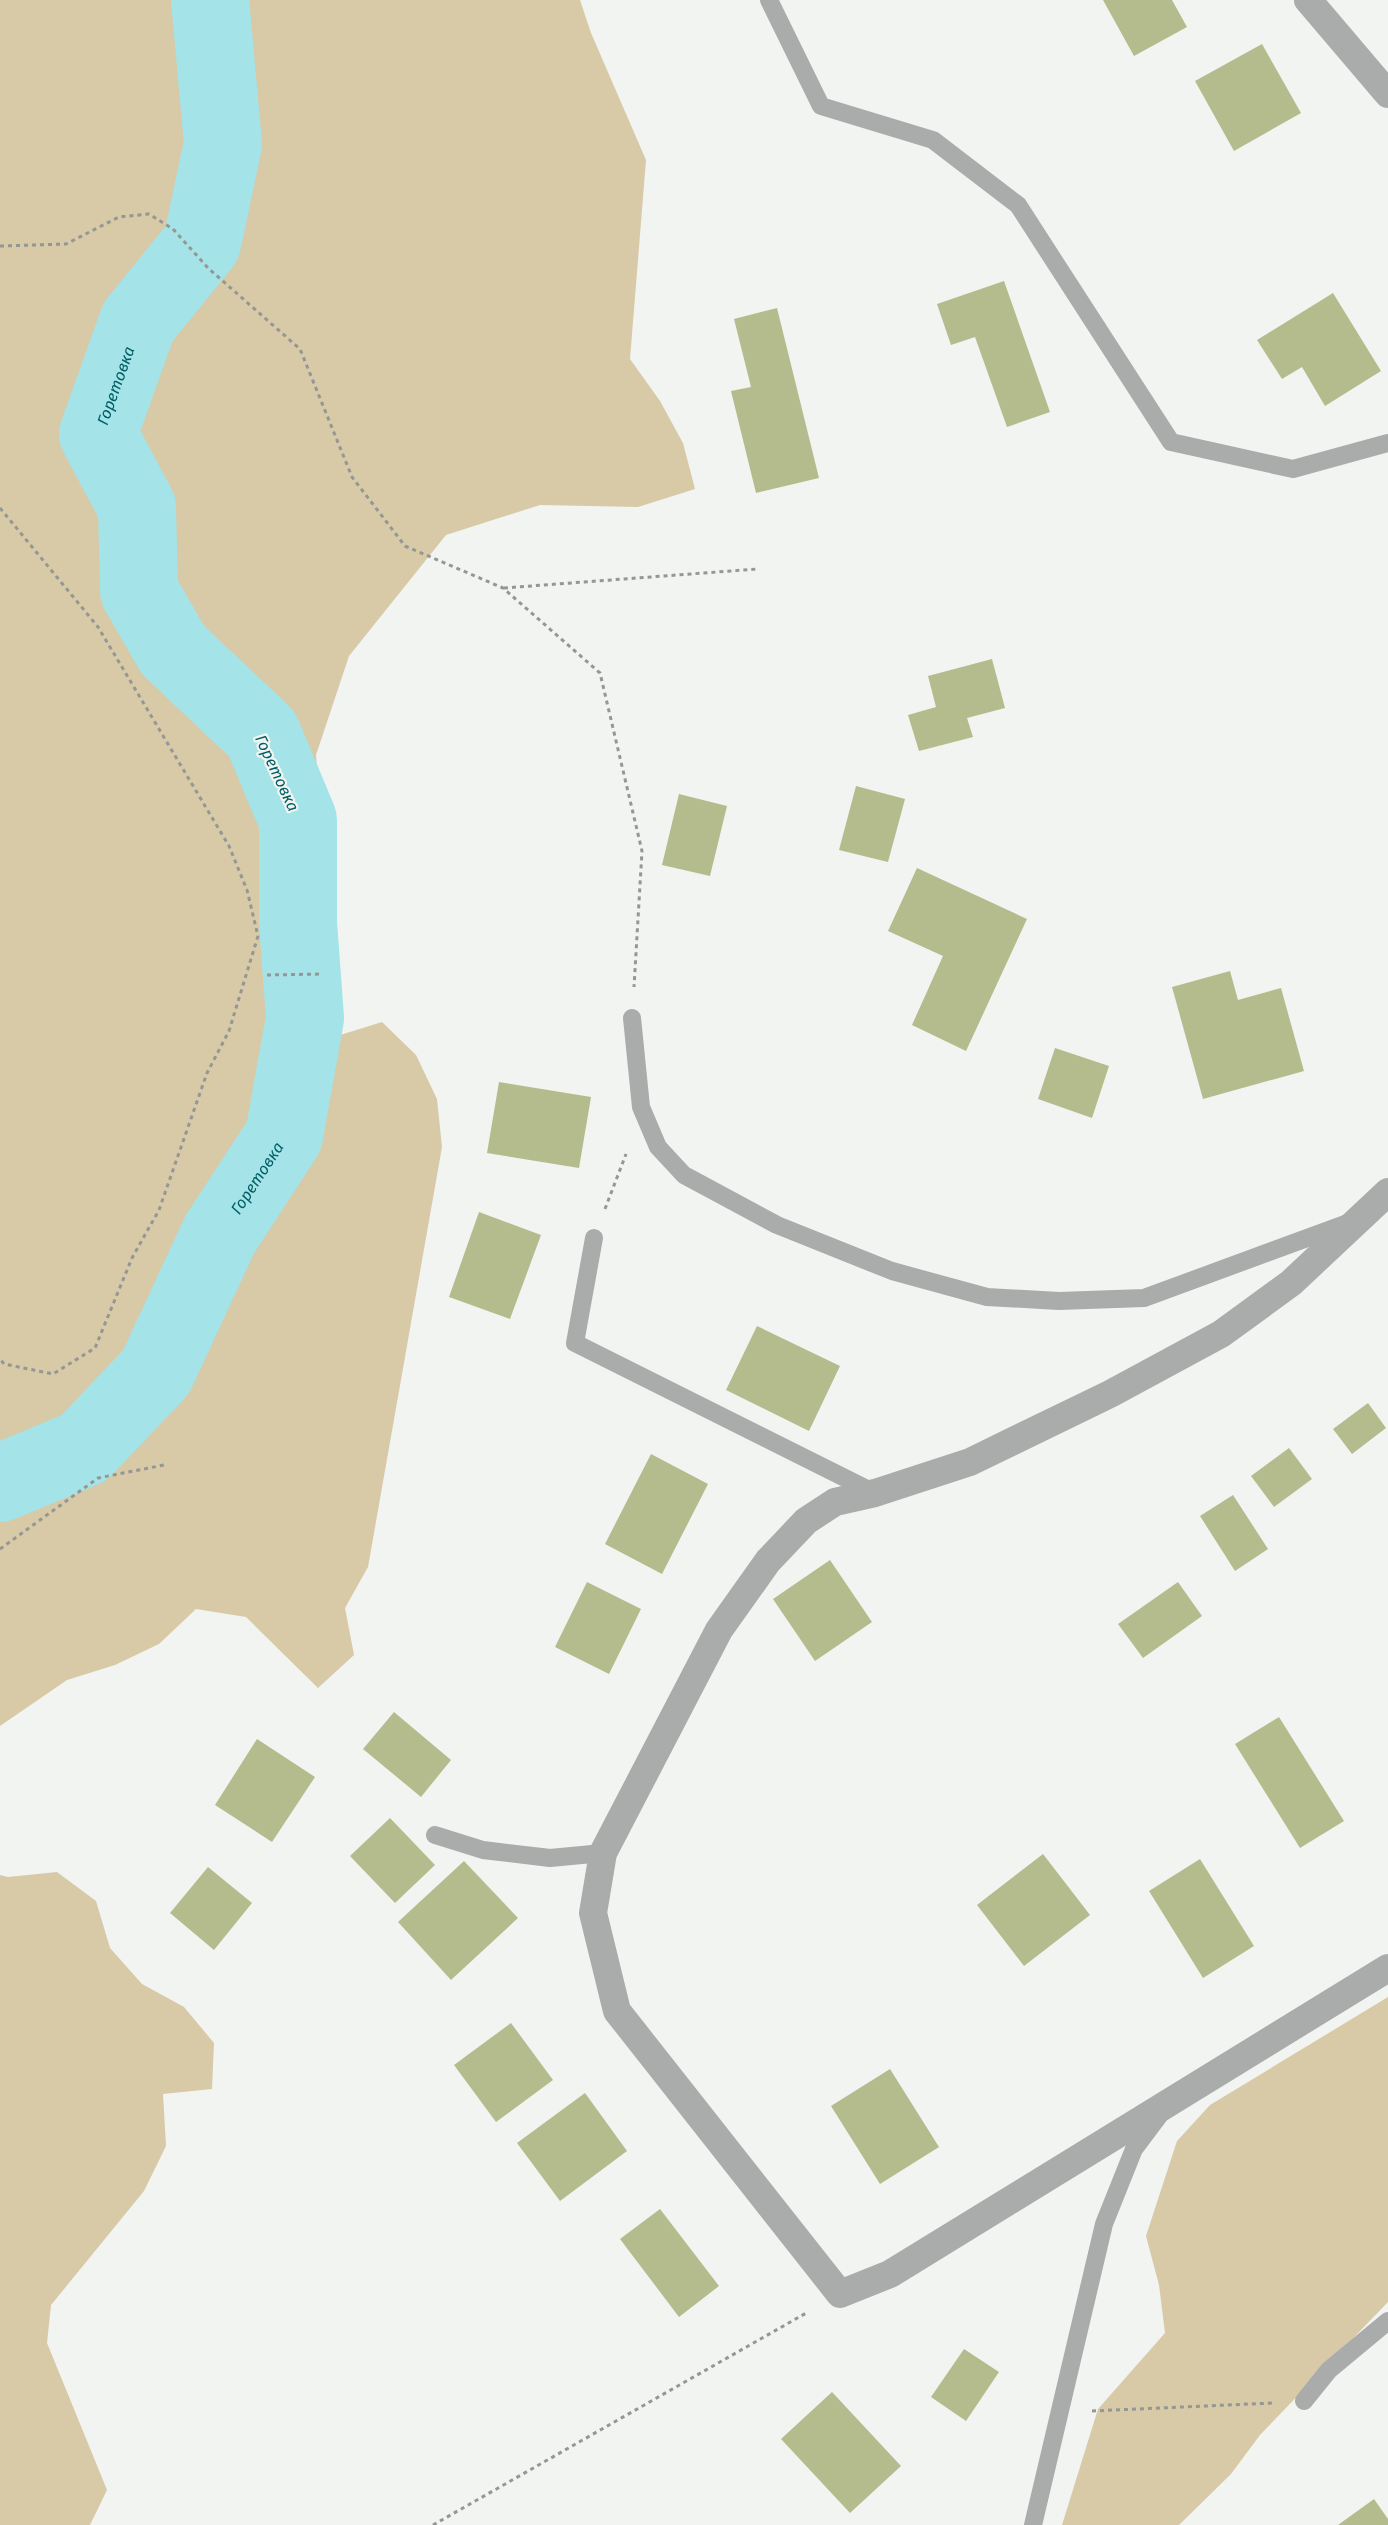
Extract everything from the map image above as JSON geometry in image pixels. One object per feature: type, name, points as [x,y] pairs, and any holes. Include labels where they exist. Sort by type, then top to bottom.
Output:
[{"type":"street","points":[[1308,0],[1388,94]]},
{"type":"street","points":[[1388,1192],[1291,1283],[1221,1334],[1110,1394],[970,1462],[874,1493],[835,1502],[806,1520],[768,1561],[719,1630],[603,1853],[593,1913],[617,2011],[840,2294],[890,2274],[1388,1968]]},
{"type":"lane","points":[[770,0],[820,106],[933,140],[1018,205],[1172,442],[1293,469],[1388,443]]},
{"type":"lane","points":[[632,1018],[643,1112],[658,1147],[684,1175],[786,1229],[892,1271],[987,1297],[1059,1302],[1144,1298],[1358,1220]]},
{"type":"lane","points":[[594,1238],[576,1342],[874,1493]]},
{"type":"lane","points":[[435,1835],[483,1850],[550,1858],[603,1853]]},
{"type":"lane","points":[[1033,2525],[1058,2412],[1104,2224],[1134,2149],[1170,2101]]},
{"type":"lane","points":[[1304,2401],[1329,2370],[1388,2322]]},
{"type":"path","points":[[0,246],[66,244],[119,217],[149,214],[174,229],[208,268],[300,350],[352,477],[405,546],[503,588],[600,674],[642,851],[632,1018]]},
{"type":"path","points":[[0,508],[98,627],[229,846],[247,890],[258,936],[229,1031],[207,1073],[159,1210],[132,1258],[95,1348],[53,1374],[4,1364],[0,1359]]},
{"type":"path","points":[[503,588],[757,569]]},
{"type":"path","points":[[267,974],[323,974]]},
{"type":"path","points":[[594,1238],[643,1112]]},
{"type":"path","points":[[0,1549],[98,1478],[164,1465]]},
{"type":"path","points":[[433,2525],[840,2294]]},
{"type":"path","points":[[1058,2412],[1304,2401]]},
{"type":"shaded area","points":[[0,0],[580,0],[591,33],[646,160],[630,359],[660,401],[683,443],[695,489],[638,507],[540,505],[446,535],[349,656],[316,755],[337,1036],[382,1022],[416,1055],[437,1099],[442,1147],[368,1567],[345,1608],[354,1655],[318,1688],[246,1617],[196,1609],[159,1644],[115,1665],[67,1680],[0,1726]]},
{"type":"shaded area","points":[[57,1872],[96,1901],[110,1948],[142,1984],[184,2007],[214,2043],[212,2089],[163,2094],[166,2146],[144,2191],[51,2305],[47,2343],[107,2490],[90,2525],[0,2525],[0,1875],[8,1877]]},
{"type":"shaded area","points":[[1388,1997],[1388,2302],[1260,2435],[1231,2474],[1179,2525],[1062,2525],[1098,2409],[1165,2333],[1159,2285],[1146,2236],[1177,2141],[1210,2105]]},
{"type":"building","points":[[1103,0],[1172,0],[1187,27],[1134,56]]},
{"type":"building","points":[[1262,44],[1301,113],[1234,151],[1195,81]]},
{"type":"building","points":[[1004,281],[1050,412],[1007,427],[975,337],[951,345],[937,304]]},
{"type":"building","points":[[1333,293],[1381,371],[1325,406],[1302,367],[1282,379],[1257,340]]},
{"type":"building","points":[[777,308],[819,478],[756,493],[731,391],[751,387],[734,319]]},
{"type":"building","points":[[992,659],[1005,708],[967,718],[973,737],[919,751],[908,715],[936,707],[928,676]]},
{"type":"building","points":[[856,786],[905,799],[888,862],[839,850]]},
{"type":"building","points":[[679,794],[727,806],[710,876],[662,865]]},
{"type":"building","points":[[917,868],[1027,919],[966,1051],[912,1025],[943,956],[888,931]]},
{"type":"building","points":[[1230,971],[1238,1000],[1281,988],[1304,1071],[1203,1099],[1172,987]]},
{"type":"building","points":[[1055,1048],[1109,1066],[1092,1118],[1038,1099]]},
{"type":"building","points":[[499,1082],[591,1097],[579,1168],[487,1153]]},
{"type":"building","points":[[479,1212],[541,1235],[510,1319],[449,1297]]},
{"type":"building","points":[[757,1326],[840,1366],[809,1431],[726,1390]]},
{"type":"building","points":[[1368,1403],[1386,1428],[1352,1454],[1333,1429]]},
{"type":"building","points":[[1289,1448],[1312,1479],[1274,1507],[1251,1476]]},
{"type":"building","points":[[651,1454],[708,1484],[662,1574],[605,1544]]},
{"type":"building","points":[[1233,1495],[1268,1549],[1235,1571],[1200,1516]]},
{"type":"building","points":[[830,1560],[872,1622],[815,1661],[773,1599]]},
{"type":"building","points":[[587,1582],[641,1609],[609,1674],[555,1647]]},
{"type":"building","points":[[1178,1582],[1202,1616],[1143,1658],[1118,1624]]},
{"type":"building","points":[[394,1712],[451,1760],[421,1797],[363,1749]]},
{"type":"building","points":[[1279,1717],[1344,1821],[1300,1848],[1235,1744]]},
{"type":"building","points":[[257,1739],[315,1777],[272,1842],[215,1805]]},
{"type":"building","points":[[390,1818],[435,1865],[395,1903],[350,1856]]},
{"type":"building","points":[[1043,1854],[1090,1915],[1024,1966],[977,1905]]},
{"type":"building","points":[[1200,1859],[1254,1946],[1203,1978],[1149,1891]]},
{"type":"building","points":[[464,1861],[518,1918],[451,1980],[398,1922]]},
{"type":"building","points":[[208,1867],[252,1903],[214,1950],[170,1913]]},
{"type":"building","points":[[511,2023],[553,2080],[496,2122],[454,2065]]},
{"type":"building","points":[[890,2069],[939,2147],[880,2184],[831,2106]]},
{"type":"building","points":[[585,2093],[627,2151],[560,2201],[517,2143]]},
{"type":"building","points":[[660,2209],[719,2286],[679,2317],[620,2239]]},
{"type":"building","points":[[964,2349],[999,2372],[966,2421],[931,2397]]},
{"type":"building","points":[[832,2392],[901,2466],[850,2513],[781,2439]]},
{"type":"building","points":[[1374,2499],[1388,2519],[1388,2525],[1338,2525]]},
{"type":"waterway","name":"Горетовка","points":[[0,1483],[84,1448],[156,1372],[220,1234],[284,1136],[305,1018],[298,923],[298,820],[262,734],[173,650],[139,591],[137,507],[98,434],[138,322],[202,243],[223,144],[210,0]]}]
